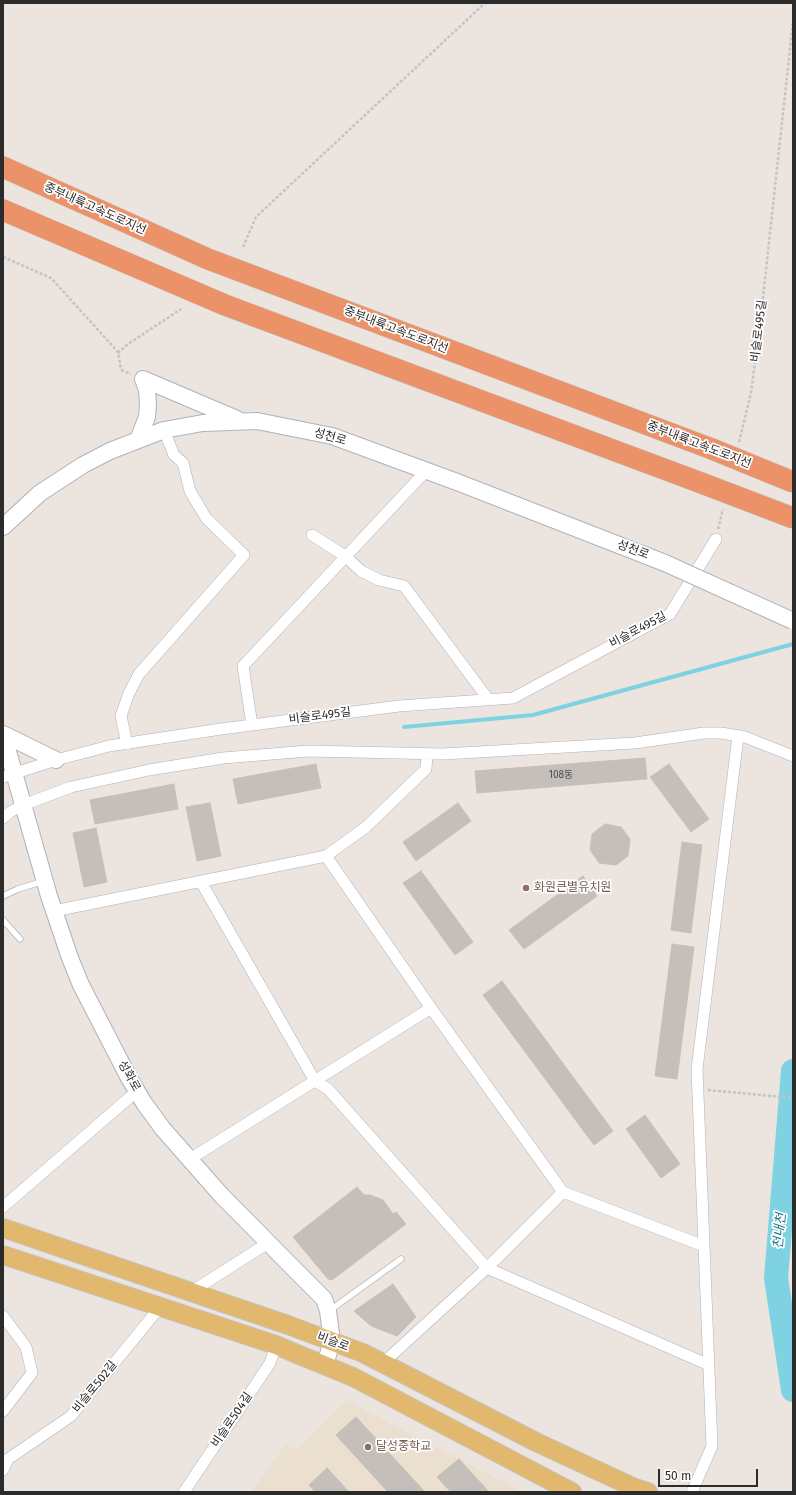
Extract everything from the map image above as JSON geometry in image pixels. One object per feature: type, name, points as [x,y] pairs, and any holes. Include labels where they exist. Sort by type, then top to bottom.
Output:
[{"type":"highway","name":"중부내륙고속도로지선","points":[[3,167],[208,259],[712,449],[793,482]]},
{"type":"highway","points":[[3,210],[225,305],[793,518]]},
{"type":"main road","points":[[143,379],[239,420]]},
{"type":"main road","points":[[138,440],[147,417],[147,390],[143,379]]},
{"type":"main road","name":"성천로","points":[[3,527],[40,494],[83,465],[110,451],[164,430],[203,423],[239,420],[257,421],[332,436],[665,563],[793,620]]},
{"type":"main road","points":[[3,734],[56,760]]},
{"type":"main road","name":"성화로","points":[[3,734],[8,775],[23,805],[54,911],[81,985],[129,1078],[163,1129],[222,1196],[324,1299],[328,1311],[332,1341],[325,1365]]},
{"type":"main road","name":"비슬로","points":[[3,1228],[332,1341],[383,1363],[550,1448],[635,1488],[648,1492]]},
{"type":"main road","name":"비슬로","points":[[3,1256],[276,1345],[325,1365],[353,1377],[572,1492]]},
{"type":"main road","points":[[243,1335],[250,1312]]},
{"type":"main road","points":[[382,1393],[391,1381],[413,1388],[427,1386]]},
{"type":"street","points":[[126,744],[122,716],[129,693],[139,674],[244,554],[206,518],[190,491],[183,463],[174,455],[164,430]]},
{"type":"street","points":[[252,725],[243,666],[426,471]]},
{"type":"street","points":[[312,535],[345,556],[361,571],[379,580],[404,586],[488,699]]},
{"type":"street","name":"비슬로495길","points":[[8,775],[109,746],[252,725],[399,706],[513,698],[670,614],[716,539]]},
{"type":"street","points":[[3,818],[10,812],[23,805],[71,787],[149,770],[223,758],[308,751],[426,754],[635,743],[704,733],[722,733],[741,737],[793,756]]},
{"type":"street","points":[[692,1492],[712,1446],[697,1069],[741,737]]},
{"type":"street","points":[[54,911],[326,856],[366,827],[426,769],[426,754]]},
{"type":"street","points":[[326,856],[431,1008],[563,1192],[704,1246]]},
{"type":"street","points":[[201,882],[315,1081],[328,1089],[487,1268],[709,1366]]},
{"type":"street","points":[[190,1159],[431,1008]]},
{"type":"street","points":[[3,1206],[137,1091]]},
{"type":"street","points":[[383,1363],[487,1268],[563,1192]]},
{"type":"street","points":[[191,1292],[268,1243]]},
{"type":"street","name":"비슬로502길","points":[[3,1470],[6,1458],[71,1416],[160,1307]]},
{"type":"street","points":[[3,1316],[26,1347],[32,1372],[3,1411]]},
{"type":"street","name":"비슬로504길","points":[[184,1492],[270,1363],[276,1345]]},
{"type":"lane","points":[[3,896],[18,889],[45,881]]},
{"type":"lane","points":[[3,920],[20,939]]},
{"type":"lane","points":[[328,1311],[401,1259]]},
{"type":"path","points":[[243,247],[256,217],[485,3]]},
{"type":"path","name":"비슬로495길","points":[[737,449],[751,393],[761,316],[793,21]]},
{"type":"path","points":[[3,257],[51,278],[118,352],[121,370],[143,379]]},
{"type":"path","points":[[118,352],[182,309]]},
{"type":"path","points":[[716,539],[724,502]]},
{"type":"path","points":[[705,1090],[793,1098]]},
{"type":"shaded area","name":"달성중학교","points":[[346,1400],[522,1492],[252,1492],[285,1445],[297,1449]]},
{"type":"building","points":[[645,758],[647,779],[477,793],[475,771]]},
{"type":"building","points":[[316,764],[321,788],[238,804],[233,779]]},
{"type":"building","points":[[669,764],[709,819],[691,832],[650,777]]},
{"type":"building","points":[[174,784],[178,809],[95,824],[90,800]]},
{"type":"building","points":[[210,803],[221,856],[197,861],[186,807]]},
{"type":"building","points":[[458,803],[471,821],[416,861],[403,842]]},
{"type":"building","points":[[605,824],[621,827],[630,839],[628,856],[616,865],[599,863],[590,850],[592,834]]},
{"type":"building","points":[[96,828],[107,882],[84,887],[73,833]]},
{"type":"building","points":[[682,842],[702,845],[691,933],[671,930]]},
{"type":"building","points":[[421,871],[473,942],[455,955],[403,883]]},
{"type":"building","points":[[583,876],[597,896],[524,949],[509,930]]},
{"type":"building","points":[[672,944],[694,947],[677,1079],[655,1076]]},
{"type":"building","points":[[502,981],[613,1131],[594,1145],[483,995]]},
{"type":"building","points":[[645,1115],[680,1164],[661,1178],[626,1129]]},
{"type":"building","points":[[357,1187],[364,1195],[370,1195],[383,1200],[393,1214],[396,1212],[406,1224],[332,1280],[328,1279],[293,1237]]},
{"type":"building","points":[[393,1284],[416,1317],[397,1336],[371,1326],[354,1311]]},
{"type":"building","points":[[356,1417],[425,1492],[388,1492],[336,1435]]},
{"type":"building","points":[[459,1459],[489,1492],[451,1492],[437,1477]]},
{"type":"building","points":[[327,1468],[349,1492],[315,1492],[309,1485]]},
{"type":"waterway","points":[[404,727],[533,715],[793,644]]},
{"type":"waterway","name":"천내천","points":[[793,1071],[776,1278],[793,1390]]},
{"type":"place","name":"화원큰별유치원","points":[[526,888]]},
{"type":"place","name":"달성중학교","points":[[368,1447]]}]
